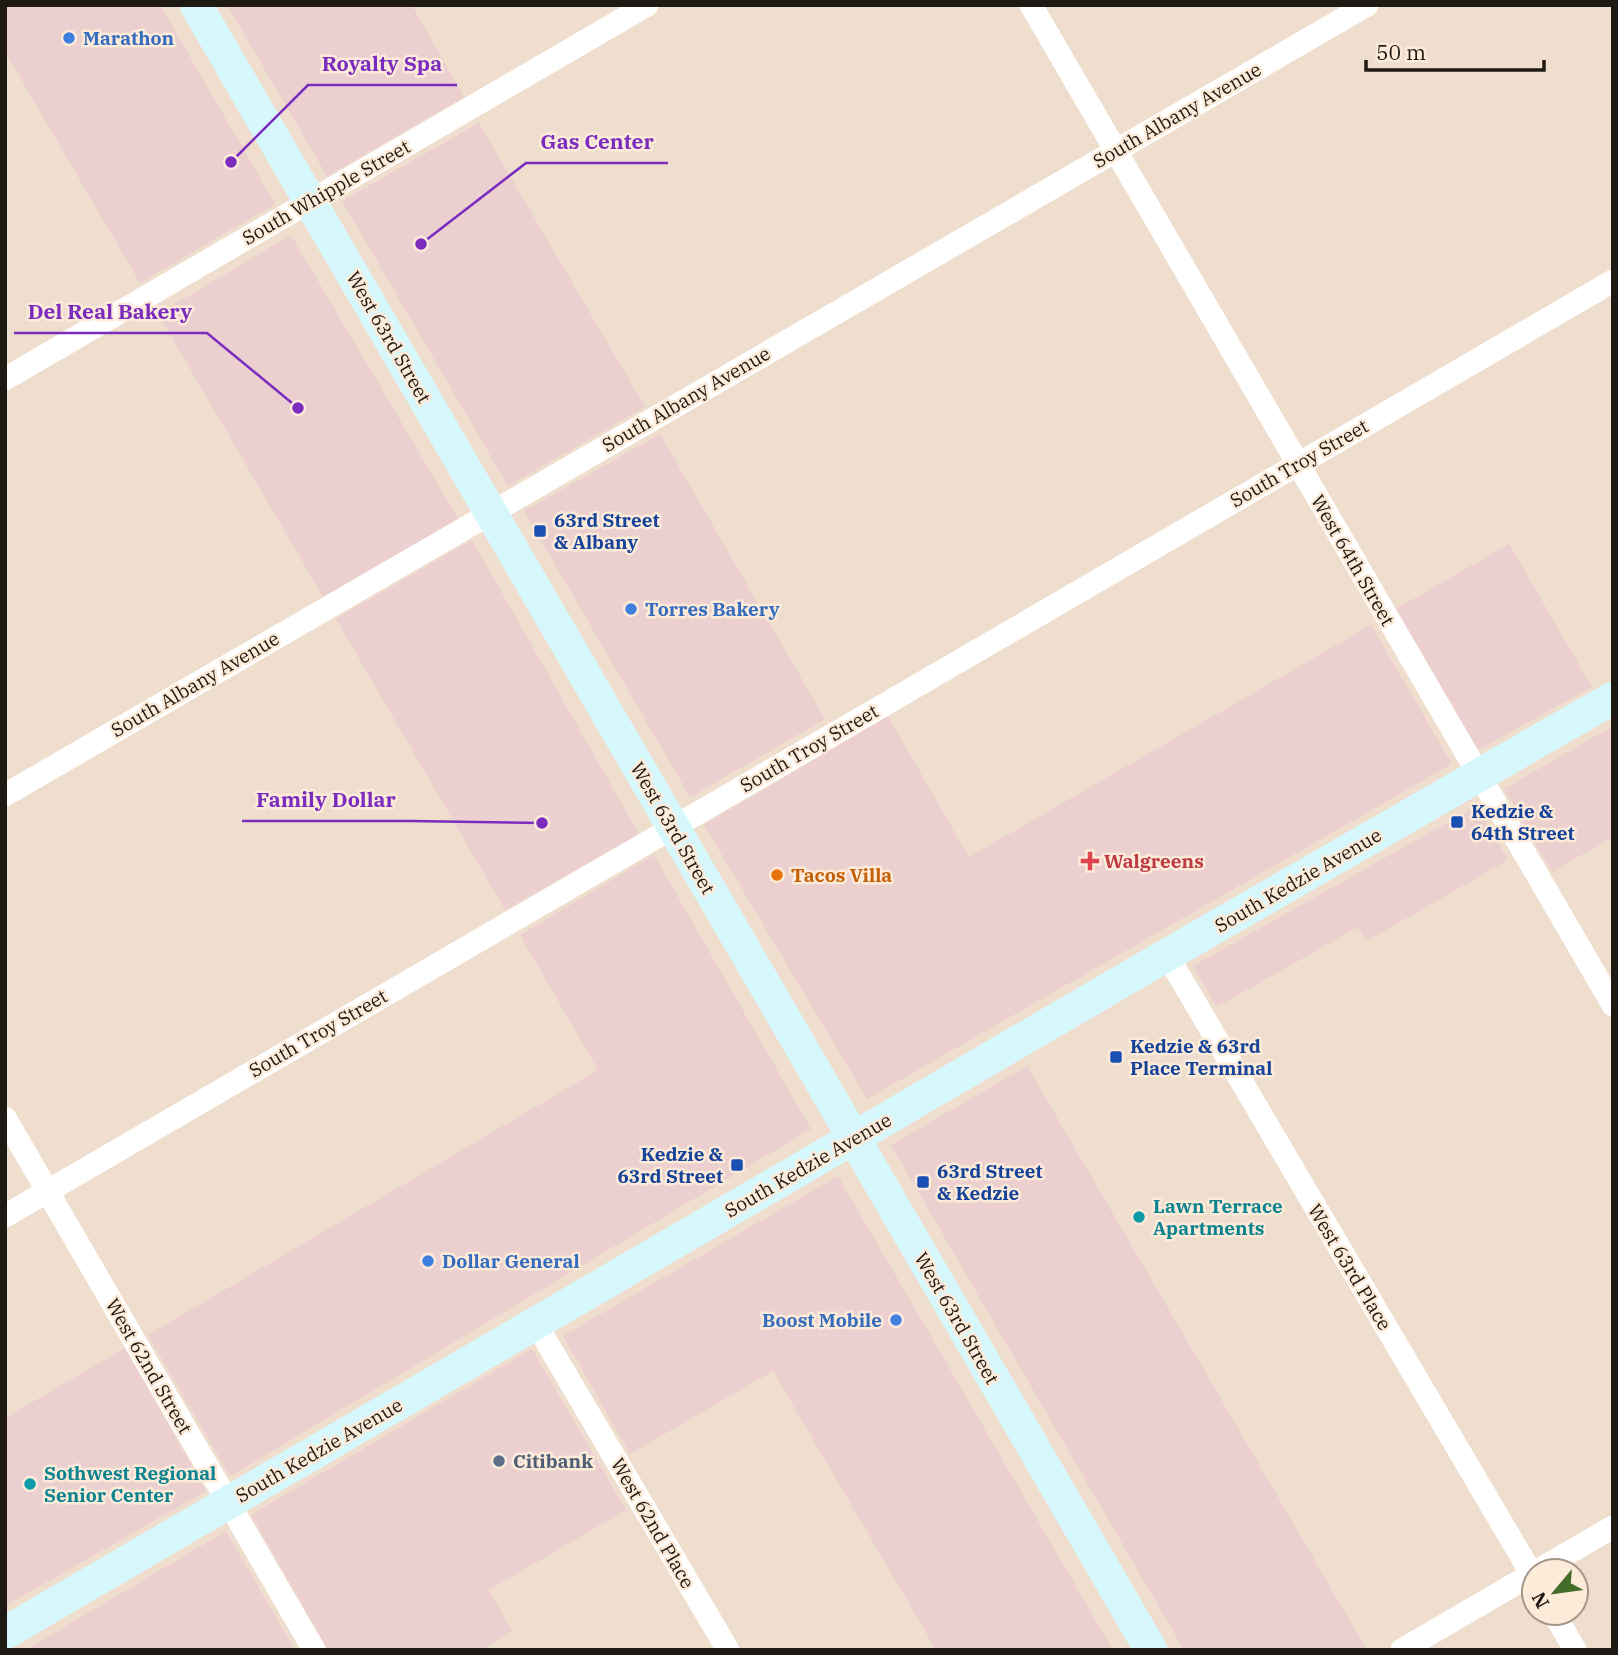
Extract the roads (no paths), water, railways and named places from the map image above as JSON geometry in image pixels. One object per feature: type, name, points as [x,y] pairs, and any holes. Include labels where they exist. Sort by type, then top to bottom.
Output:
[{"type":"main road","name":"West 63rd Street","points":[[196,5],[1151,1650]]},
{"type":"main road","name":"South Kedzie Avenue","points":[[5,1633],[1613,698]]},
{"type":"street","name":"South Whipple Street","points":[[5,379],[647,5]]},
{"type":"street","name":"West 64th Street","points":[[1031,5],[1613,1005]]},
{"type":"street","name":"South Albany Avenue","points":[[5,794],[1367,5]]},
{"type":"street","name":"South Troy Street","points":[[5,1216],[1613,281]]},
{"type":"street","name":"West 63rd Place","points":[[1167,955],[1524,1557]]},
{"type":"street","name":"West 62nd Street","points":[[5,1118],[314,1650]]},
{"type":"street","name":"West 62nd Place","points":[[536,1324],[727,1650]]},
{"type":"street","points":[[1563,1557],[1613,1527]]},
{"type":"street","points":[[1402,1650],[1520,1582]]},
{"type":"street","points":[[1562,1627],[1575,1650]]},
{"type":"place","name":"Marathon","points":[[69,38]]},
{"type":"place","name":"Royalty Spa","points":[[231,162]]},
{"type":"place","name":"Gas Center","points":[[421,244]]},
{"type":"place","name":"Del Real Bakery","points":[[298,408]]},
{"type":"place","name":"63rd Street & Albany","points":[[540,531]]},
{"type":"place","name":"Torres Bakery","points":[[631,609]]},
{"type":"place","name":"Kedzie & 64th Street","points":[[1457,822]]},
{"type":"place","name":"Family Dollar","points":[[542,823]]},
{"type":"place","name":"Walgreens","points":[[1090,861]]},
{"type":"place","name":"Tacos Villa","points":[[777,875]]},
{"type":"place","name":"Kedzie & 63rd Place Terminal","points":[[1116,1057]]},
{"type":"place","name":"Kedzie & 63rd Street","points":[[737,1165]]},
{"type":"place","name":"63rd Street & Kedzie","points":[[923,1182]]},
{"type":"place","name":"Lawn Terrace Apartments","points":[[1139,1217]]},
{"type":"place","name":"Dollar General","points":[[428,1261]]},
{"type":"place","name":"Boost Mobile","points":[[896,1320]]},
{"type":"place","name":"Citibank","points":[[499,1461]]},
{"type":"place","name":"Sothwest Regional Senior Center","points":[[30,1484]]}]
